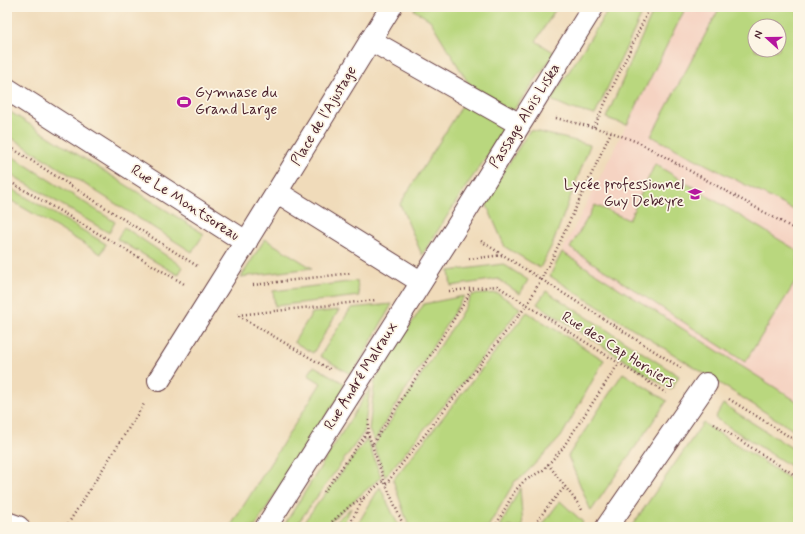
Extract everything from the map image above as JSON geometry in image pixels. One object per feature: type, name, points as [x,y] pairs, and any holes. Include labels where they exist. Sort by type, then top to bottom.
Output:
[{"type":"street","name":"Place de l'Ajustage","points":[[246,242],[391,7]]},
{"type":"street","name":"Passage Aloïs Liska","points":[[457,226],[593,7]]},
{"type":"street","points":[[370,40],[469,96],[524,116]]},
{"type":"street","name":"Rue Le Montsoreau","points":[[7,89],[246,242],[159,380]]},
{"type":"street","points":[[277,192],[371,250],[417,289]]},
{"type":"street","name":"Rue André Malraux","points":[[266,527],[457,226]]},
{"type":"street","points":[[607,527],[706,384]]},
{"type":"street","points":[[7,523],[18,527]]},
{"type":"path","points":[[594,127],[650,7]]},
{"type":"path","points":[[524,116],[553,117],[611,132],[640,143],[798,231]]},
{"type":"path","points":[[386,484],[527,305],[552,258],[611,132]]},
{"type":"path","points":[[7,144],[216,290],[238,315],[356,384]]},
{"type":"path","points":[[7,180],[216,290]]},
{"type":"path","name":"Rue des Cap Horniers","points":[[457,226],[798,442]]},
{"type":"path","name":"Rue des Cap Horniers","points":[[238,315],[417,289],[471,289],[497,286],[798,477]]},
{"type":"path","points":[[372,446],[465,302],[471,289]]},
{"type":"path","points":[[495,527],[514,492],[524,481],[543,470],[562,448],[619,363]]},
{"type":"path","points":[[66,527],[159,380]]},
{"type":"path","points":[[369,419],[368,433],[372,446],[384,480],[404,527]]},
{"type":"path","points":[[322,496],[368,433]]},
{"type":"path","points":[[548,464],[579,505],[586,518]]},
{"type":"path","points":[[326,527],[351,505],[364,497],[384,480]]},
{"type":"path","points":[[533,527],[548,506],[565,487]]},
{"type":"path","points":[[348,527],[364,497]]},
{"type":"shaded area","name":"Lycée professionnel Guy Debeyre","points":[[686,7],[798,7],[798,402],[562,252]]},
{"type":"green space","points":[[416,7],[557,7],[536,41],[555,53],[512,112],[472,89],[430,20],[414,10]]},
{"type":"green space","points":[[610,7],[645,7],[595,115],[572,109],[551,100]]},
{"type":"green space","points":[[655,7],[686,7],[627,125],[606,118]]},
{"type":"green space","points":[[720,7],[798,7],[798,212],[651,136]]},
{"type":"green space","points":[[464,103],[507,128],[469,182],[422,255],[400,204]]},
{"type":"green space","points":[[7,110],[204,234],[192,252],[7,135]]},
{"type":"green space","points":[[530,130],[590,145],[553,243],[540,268],[505,247],[485,201]]},
{"type":"green space","points":[[7,153],[115,222],[109,233],[7,172]]},
{"type":"green space","points":[[655,164],[798,251],[798,278],[745,362],[570,248],[595,205],[629,220]]},
{"type":"green space","points":[[7,186],[106,244],[101,254],[7,198]]},
{"type":"green space","points":[[124,227],[183,267],[178,275],[117,239]]},
{"type":"green space","points":[[265,239],[312,268],[241,277]]},
{"type":"green space","points":[[562,252],[798,402],[798,433],[550,276]]},
{"type":"green space","points":[[503,264],[528,280],[520,294],[498,279],[451,286],[449,271]]},
{"type":"green space","points":[[357,281],[359,296],[275,306],[273,291]]},
{"type":"green space","points":[[546,291],[679,376],[671,390],[537,304]]},
{"type":"green space","points":[[497,293],[520,308],[464,381],[385,477],[374,446],[456,322],[472,295]]},
{"type":"green space","points":[[464,296],[374,441],[369,430],[375,380],[424,304]]},
{"type":"green space","points":[[392,304],[352,375],[320,356],[351,308]]},
{"type":"green space","points":[[339,310],[313,353],[294,342],[312,313]]},
{"type":"green space","points":[[527,312],[604,360],[561,437],[522,477],[515,481],[488,527],[409,527],[393,480]]},
{"type":"green space","points":[[314,366],[347,385],[298,456],[255,527],[230,527],[321,383],[308,375]]},
{"type":"green space","points":[[623,373],[667,401],[591,511],[568,456]]},
{"type":"green space","points":[[370,388],[364,432],[295,527],[283,527]]},
{"type":"green space","points":[[723,404],[798,452],[798,471],[715,418]]},
{"type":"green space","points":[[703,423],[798,484],[798,527],[631,527]]},
{"type":"green space","points":[[367,439],[381,477],[327,524],[321,527],[300,527]]},
{"type":"green space","points":[[380,487],[399,527],[356,527]]},
{"type":"green space","points":[[520,488],[523,527],[500,527]]},
{"type":"green space","points":[[560,501],[583,522],[580,527],[541,527]]},
{"type":"green space","points":[[351,508],[342,527],[329,527]]},
{"type":"place","name":"Gymnase du Grand Large","points":[[184,102]]},
{"type":"place","name":"Lycée professionnel Guy Debeyre","points":[[695,194]]}]
